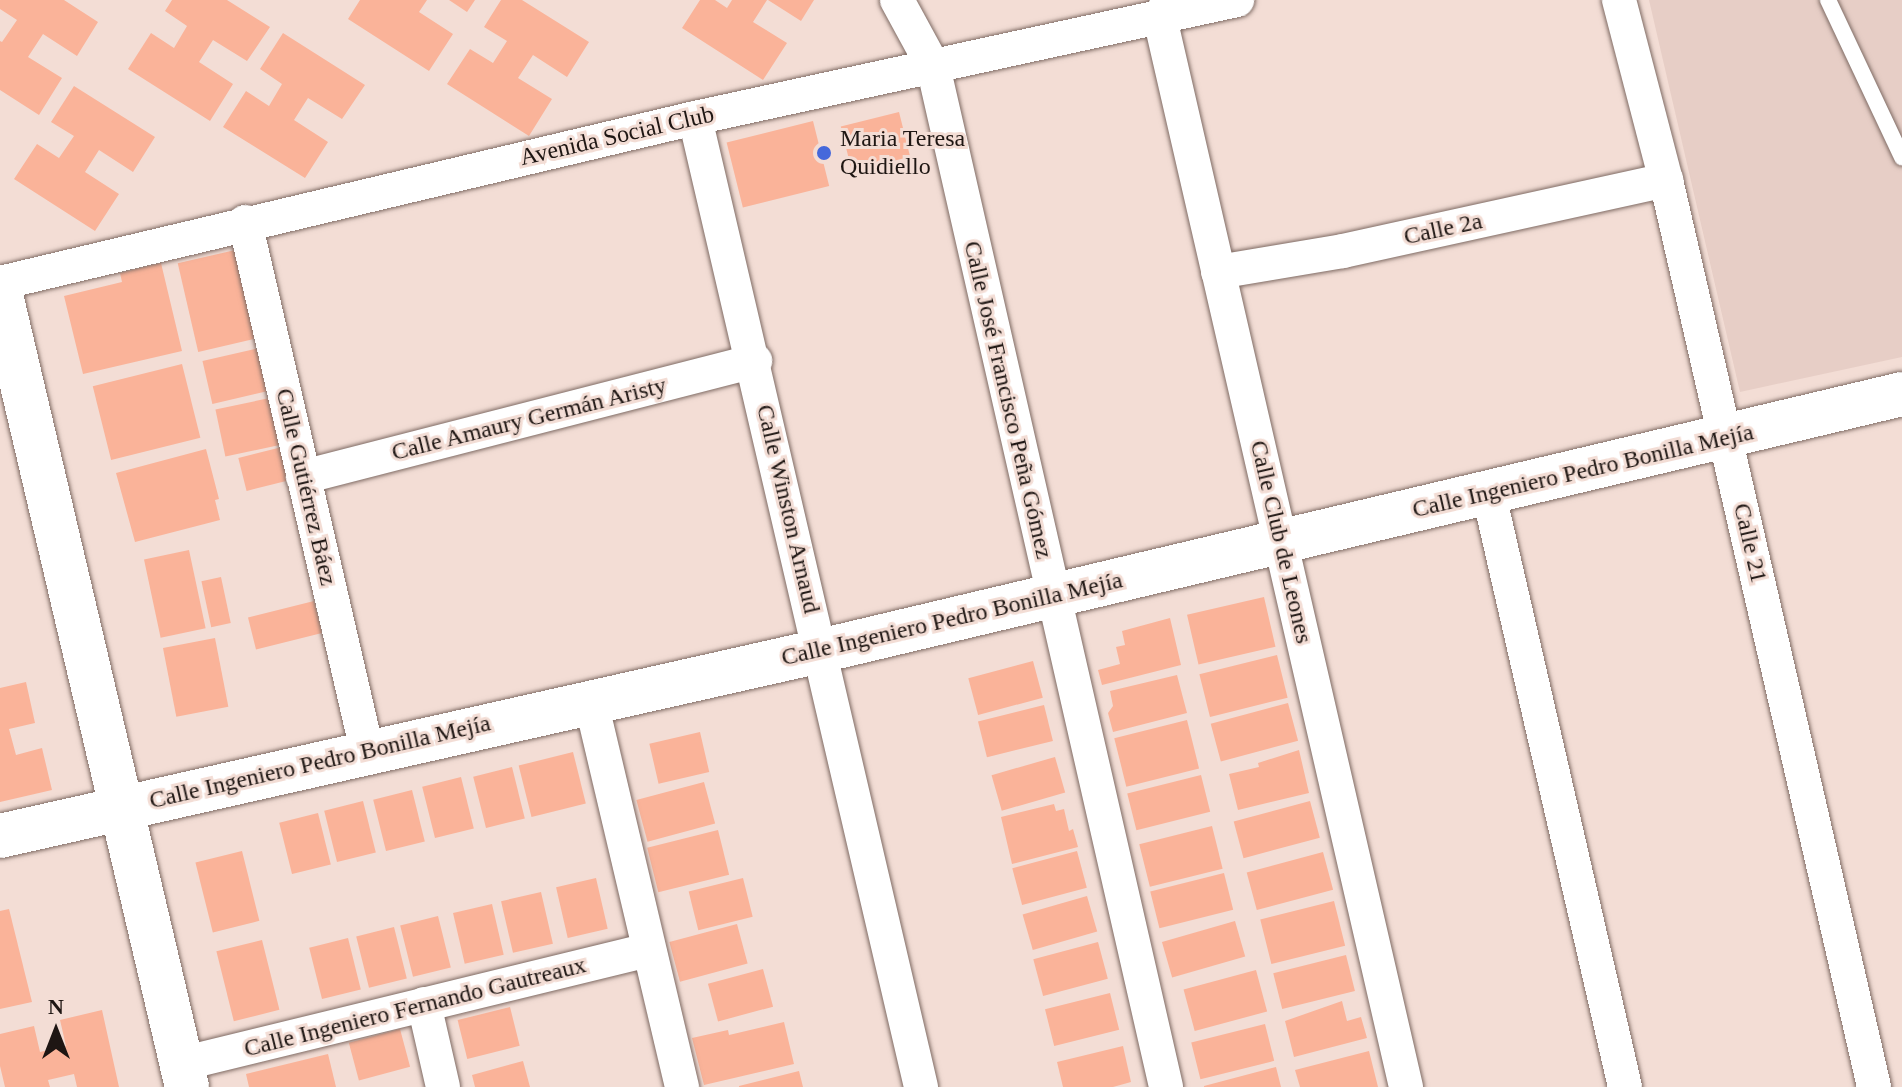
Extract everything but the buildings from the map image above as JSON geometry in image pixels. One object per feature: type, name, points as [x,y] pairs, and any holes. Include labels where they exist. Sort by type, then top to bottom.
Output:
[{"type":"street","name":"Calle José Francisco Peña Gómez","points":[[897,0],[933,66],[1166,1087]]},
{"type":"street","name":"Avenida Social Club","points":[[0,283],[245,222],[933,66],[1164,9],[1237,0]]},
{"type":"street","name":"Calle 21","points":[[1619,0],[1666,180],[1874,1087]]},
{"type":"street","name":"Calle Club de Leones","points":[[1164,9],[1218,272],[1406,1087]]},
{"type":"street","name":"Calle Winston Arnaud","points":[[695,118],[755,361],[921,1087]]},
{"type":"street","name":"Calle 2a","points":[[1218,272],[1343,251],[1666,180]]},
{"type":"street","name":"Calle Gutiérrez Báez","points":[[245,222],[367,751]]},
{"type":"street","points":[[0,291],[184,1075]]},
{"type":"street","name":"Calle Amaury Germán Aristy","points":[[303,477],[755,361]]},
{"type":"street","name":"Calle Ingeniero Pedro Bonilla Mejía","points":[[0,836],[820,651],[1052,594],[1489,495],[1902,394]]},
{"type":"street","points":[[1489,495],[1625,1087]]},
{"type":"street","points":[[591,702],[682,1087]]},
{"type":"street","name":"Calle Ingeniero Fernando Gautreaux","points":[[184,1075],[424,1004],[648,950]]},
{"type":"street","points":[[424,1004],[443,1087]]},
{"type":"lane","points":[[1828,0],[1902,157]]},
{"type":"shaded area","points":[[1649,0],[1902,0],[1902,357],[1740,392]]},
{"type":"place","name":"Maria Teresa Quidiello","points":[[824,153]]}]
